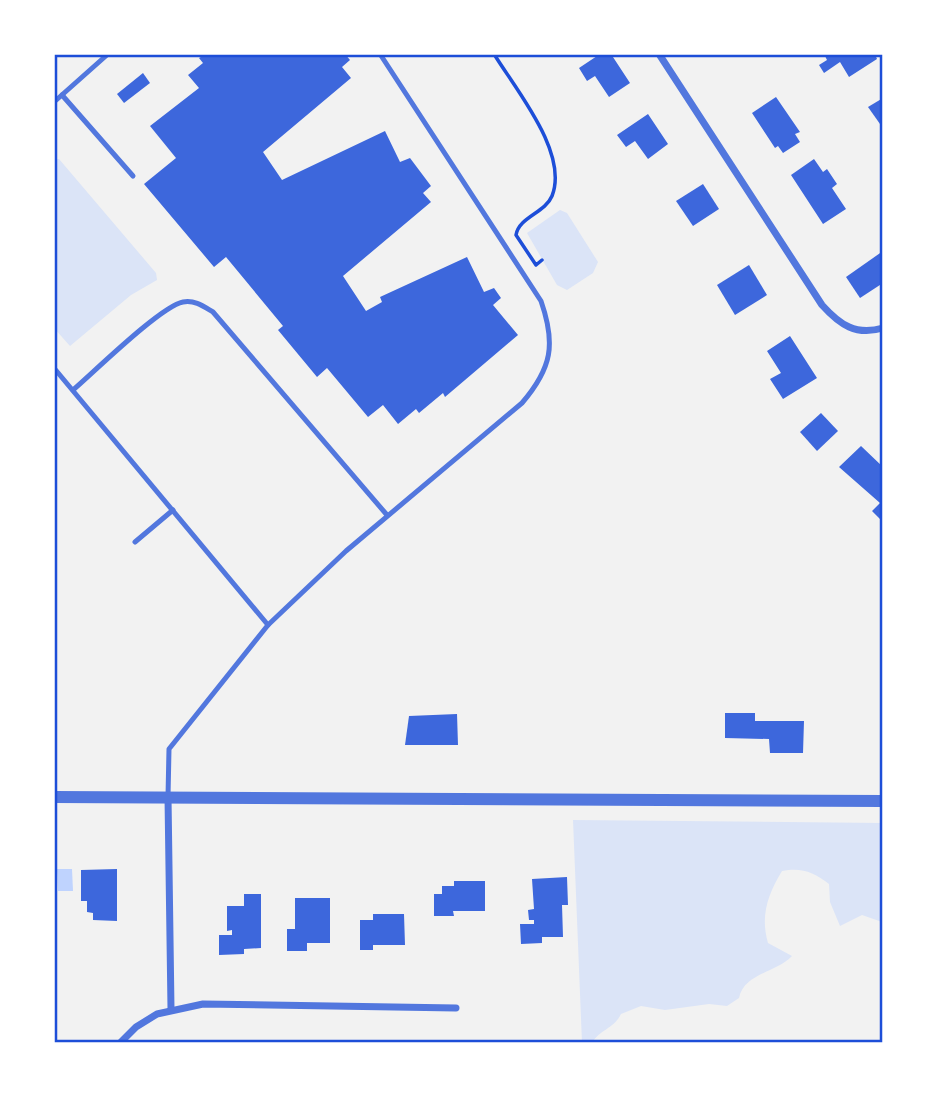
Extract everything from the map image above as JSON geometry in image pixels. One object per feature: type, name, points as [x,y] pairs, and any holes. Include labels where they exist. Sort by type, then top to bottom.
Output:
[{"type":"street","points":[[659,54],[822,305],[847,328],[869,332],[883,328]]},
{"type":"street","points":[[54,797],[883,802]]},
{"type":"street","points":[[168,797],[171,1009]]},
{"type":"street","points":[[120,1043],[136,1027],[171,1009],[203,1004],[456,1008]]},
{"type":"lane","points":[[54,102],[108,54]]},
{"type":"lane","points":[[168,797],[169,749],[268,625],[387,515],[522,403],[538,384],[549,359],[551,328],[541,301],[380,54]]},
{"type":"lane","points":[[62,95],[133,176]]},
{"type":"lane","points":[[73,390],[180,302],[195,301],[213,312],[387,515]]},
{"type":"lane","points":[[54,368],[268,625]]},
{"type":"lane","points":[[135,542],[173,510]]},
{"type":"path","points":[[494,54],[546,138],[555,162],[552,196],[548,203],[523,222],[516,235],[536,265],[542,260]]},
{"type":"shaded area","points":[[54,159],[59,159],[156,273],[157,280],[131,295],[70,346],[54,328]]},
{"type":"shaded area","points":[[560,210],[567,213],[598,262],[593,273],[567,290],[557,285],[527,233]]},
{"type":"shaded area","points":[[573,820],[883,823],[882,922],[862,915],[840,926],[830,902],[829,884],[807,872],[782,871],[767,906],[766,933],[768,943],[792,956],[747,983],[739,998],[727,1006],[709,1004],[665,1010],[641,1006],[621,1014],[615,1023],[592,1043],[582,1043]]},
{"type":"water","points":[[57,869],[72,869],[73,891],[58,891]]},
{"type":"building","points":[[206,54],[345,54],[350,60],[342,67],[351,78],[263,152],[282,180],[385,131],[400,162],[410,158],[431,186],[423,193],[431,202],[343,276],[366,311],[382,302],[380,297],[467,257],[484,292],[494,288],[501,298],[493,305],[518,335],[445,397],[443,393],[419,413],[416,409],[398,424],[383,405],[368,417],[327,368],[317,377],[278,330],[283,326],[226,257],[214,267],[144,184],[176,158],[150,126],[199,88],[188,75],[203,63],[199,58]]},
{"type":"building","points":[[600,54],[611,54],[630,83],[609,97],[595,76],[587,81],[579,68]]},
{"type":"building","points":[[824,54],[875,54],[877,59],[849,77],[840,62],[824,73],[819,65],[827,60]]},
{"type":"building","points":[[143,73],[150,83],[124,103],[117,94]]},
{"type":"building","points":[[776,97],[800,132],[795,134],[800,142],[783,153],[778,146],[775,148],[752,113]]},
{"type":"building","points":[[883,98],[883,122],[880,124],[868,107]]},
{"type":"building","points":[[648,114],[668,144],[648,159],[635,141],[626,147],[617,135]]},
{"type":"building","points":[[814,159],[823,172],[827,169],[837,184],[832,188],[846,209],[823,224],[791,175]]},
{"type":"building","points":[[703,184],[719,209],[693,226],[676,201]]},
{"type":"building","points":[[883,251],[883,283],[860,298],[846,277]]},
{"type":"building","points":[[749,265],[767,295],[735,315],[717,285]]},
{"type":"building","points":[[790,336],[817,378],[783,399],[770,379],[781,373],[767,351]]},
{"type":"building","points":[[821,413],[838,431],[817,451],[800,432]]},
{"type":"building","points":[[861,446],[883,467],[883,522],[872,511],[880,503],[839,467]]},
{"type":"building","points":[[725,713],[755,713],[755,721],[804,721],[803,753],[770,753],[769,739],[725,738]]},
{"type":"building","points":[[457,714],[458,745],[405,745],[409,716]]},
{"type":"building","points":[[117,869],[117,921],[93,920],[93,913],[87,912],[87,901],[81,901],[81,870]]},
{"type":"building","points":[[567,877],[568,905],[562,905],[563,937],[542,937],[542,943],[521,944],[520,924],[534,924],[534,920],[529,920],[528,910],[534,909],[532,879]]},
{"type":"building","points":[[454,881],[485,881],[485,911],[453,911],[454,916],[434,916],[434,894],[442,894],[442,886],[454,886]]},
{"type":"building","points":[[244,894],[261,894],[261,948],[244,949],[244,954],[219,955],[219,935],[232,935],[232,930],[227,931],[227,906],[244,906]]},
{"type":"building","points":[[295,898],[330,898],[330,943],[307,943],[307,951],[287,951],[287,929],[295,929]]},
{"type":"building","points":[[373,914],[404,914],[405,945],[373,945],[373,950],[360,950],[360,920],[373,920]]}]
